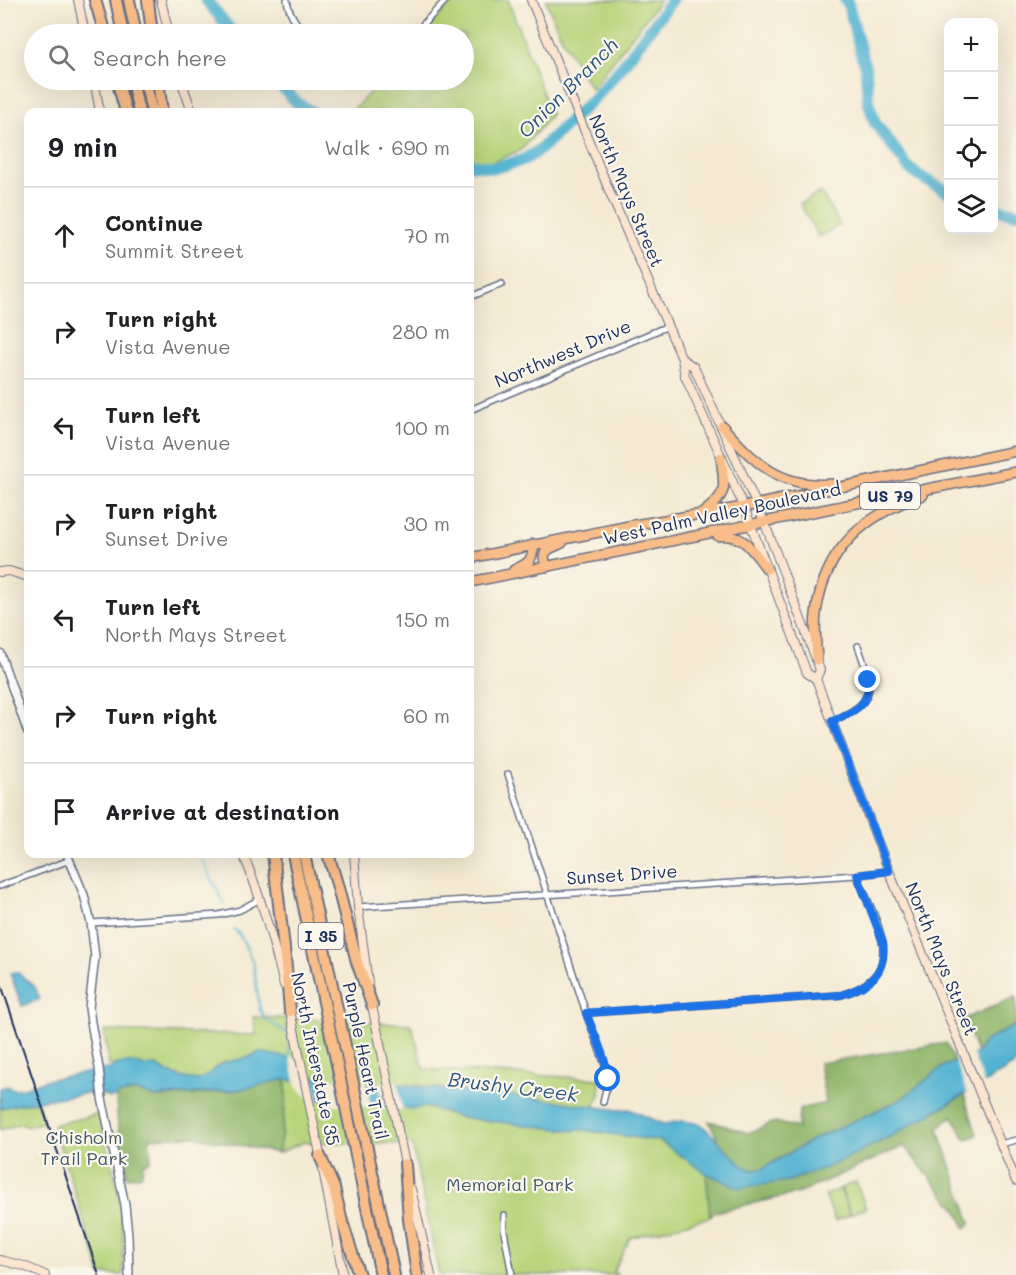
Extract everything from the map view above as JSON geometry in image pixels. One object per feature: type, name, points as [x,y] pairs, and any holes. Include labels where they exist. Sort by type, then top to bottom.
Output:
[{"type":"highway","points":[[95,0],[102,24]]},
{"type":"highway","points":[[116,0],[121,24]]},
{"type":"highway","points":[[129,0],[134,24]]},
{"type":"highway","points":[[148,0],[151,24]]},
{"type":"highway","points":[[120,90],[125,108]]},
{"type":"highway","points":[[134,90],[138,108]]},
{"type":"highway","points":[[147,90],[151,108]]},
{"type":"highway","points":[[159,90],[162,108]]},
{"type":"highway","points":[[722,426],[743,451],[756,462],[771,472],[785,477],[818,484],[875,479]]},
{"type":"highway","name":"US 79","points":[[875,479],[1016,452]]},
{"type":"highway","points":[[703,513],[716,504],[723,494],[721,457]]},
{"type":"highway","name":"West Palm Valley Boulevard","points":[[474,581],[1016,472]]},
{"type":"highway","name":"West Palm Valley Boulevard","points":[[474,557],[634,525],[744,507],[875,479]]},
{"type":"highway","points":[[817,660],[815,626],[818,603],[824,580],[842,548],[865,523],[888,509],[956,483]]},
{"type":"highway","points":[[694,537],[728,535],[739,538],[748,545],[767,569]]},
{"type":"highway","points":[[546,567],[544,557],[549,549],[576,537]]},
{"type":"highway","points":[[504,575],[527,564],[532,558],[534,544]]},
{"type":"highway","points":[[273,858],[291,1014]]},
{"type":"highway","name":"Purple Heart Trail","points":[[294,858],[381,1275]]},
{"type":"highway","name":"Purple Heart Trail","points":[[305,858],[394,1275]]},
{"type":"highway","points":[[329,858],[357,962],[373,1009]]},
{"type":"highway","points":[[320,1156],[334,1188],[359,1275]]},
{"type":"highway","points":[[404,1161],[417,1275]]},
{"type":"main road","points":[[78,0],[83,24]]},
{"type":"main road","points":[[161,0],[167,24]]},
{"type":"main road","name":"North Mays Street","points":[[531,0],[584,131],[682,358],[685,376],[744,507],[807,673],[816,679],[889,871],[1016,1181]]},
{"type":"main road","points":[[96,90],[99,108]]},
{"type":"main road","points":[[184,90],[191,108]]},
{"type":"main road","name":"North Mays Street","points":[[682,358],[694,367],[764,521],[817,660],[820,670],[816,679]]},
{"type":"main road","points":[[0,572],[9,571],[24,576]]},
{"type":"main road","name":"North Interstate 35","points":[[245,858],[273,942],[291,1014],[343,1275]]},
{"type":"main road","points":[[354,858],[363,952],[373,1009],[404,1161],[431,1275]]},
{"type":"main road","points":[[0,1260],[24,1266],[45,1275]]},
{"type":"street","points":[[287,0],[291,16],[297,24]]},
{"type":"street","points":[[423,24],[446,0]]},
{"type":"street","points":[[474,295],[502,284]]},
{"type":"street","name":"Northwest Drive","points":[[474,408],[668,326]]},
{"type":"street","points":[[832,721],[848,715],[861,706],[868,694],[867,672],[858,646]]},
{"type":"street","points":[[0,653],[24,722]]},
{"type":"street","points":[[508,774],[586,1013],[607,1070],[603,1102]]},
{"type":"street","points":[[0,886],[67,858]]},
{"type":"street","points":[[69,858],[84,895],[91,923],[95,957],[89,1008],[90,1022],[102,1098],[125,1205],[129,1275]]},
{"type":"street","name":"Sunset Drive","points":[[358,907],[857,875],[889,871]]},
{"type":"street","points":[[586,1013],[841,995],[861,988],[875,976],[883,960],[884,951],[880,932],[857,875]]},
{"type":"street","points":[[91,923],[219,915],[240,910],[260,899]]},
{"type":"street","points":[[1001,1144],[1016,1140]]},
{"type":"street","points":[[504,1215],[504,1231],[512,1275]]},
{"type":"green space","points":[[454,0],[508,0],[551,115],[521,150],[486,165],[474,163],[474,108],[355,108],[372,90],[474,90],[474,24],[432,24]]},
{"type":"green space","points":[[546,0],[660,0],[591,89],[560,35]]},
{"type":"green space","points":[[821,192],[840,225],[819,237],[800,204]]},
{"type":"green space","points":[[1016,997],[1016,1025],[985,1041],[977,1053],[964,1019]]},
{"type":"green space","name":"Memorial Park","points":[[253,1017],[411,1024],[424,1069],[600,1079],[600,1095],[577,1129],[660,1141],[706,1173],[710,1217],[630,1238],[613,1272],[618,1275],[439,1275],[412,1144],[304,1142],[278,1153],[286,1098],[286,1079],[293,1081],[259,1052],[247,1058],[222,1063],[199,1080],[168,1073],[156,1066],[128,1063],[109,1065],[104,1031],[256,1035]]},
{"type":"green space","points":[[946,1043],[955,1063],[944,1066],[900,1100],[814,1139],[762,1169],[751,1170],[726,1182],[788,1181],[830,1166],[889,1137],[964,1095],[977,1135],[966,1140],[952,1116],[938,1128],[971,1223],[965,1228],[957,1210],[904,1146],[799,1193],[715,1212],[710,1217],[706,1173],[717,1138],[709,1121],[748,1133],[775,1122],[798,1128],[799,1109],[826,1103],[819,1063]]},
{"type":"green space","points":[[286,1079],[286,1098],[278,1153],[192,1136],[149,1138],[151,1160],[143,1164],[142,1174],[127,1177],[118,1127],[116,1097],[119,1094],[137,1091],[154,1097],[191,1095],[237,1090]]},
{"type":"green space","points":[[37,1101],[44,1122],[26,1127],[22,1123],[0,1130],[0,1108]]},
{"type":"green space","name":"Chisholm Trail Park","points":[[99,1114],[120,1203],[123,1275],[101,1274],[53,1125]]},
{"type":"green space","points":[[856,1182],[866,1208],[851,1214],[841,1188]]},
{"type":"green space","points":[[840,1189],[850,1215],[835,1221],[825,1195]]},
{"type":"water","points":[[17,972],[35,987],[40,999],[22,1006],[10,973]]},
{"type":"water","points":[[1016,1025],[1016,1064],[889,1137],[830,1166],[788,1181],[739,1188],[706,1173],[660,1141],[576,1129],[575,1131],[458,1117],[425,1107],[413,1109],[326,1101],[315,1099],[294,1081],[286,1079],[237,1090],[154,1097],[137,1091],[110,1098],[96,1092],[0,1108],[0,1088],[7,1086],[13,1089],[24,1088],[46,1080],[113,1068],[118,1064],[128,1063],[156,1066],[168,1073],[199,1080],[222,1063],[247,1058],[259,1052],[290,1058],[318,1079],[376,1086],[397,1084],[466,1091],[471,1089],[619,1110],[629,1109],[663,1124],[682,1121],[701,1124],[743,1166],[752,1170],[762,1169],[814,1139],[900,1100],[944,1066],[977,1053],[985,1041]]},
{"type":"pier","points":[[972,1052],[985,1085],[968,1096],[955,1060]]},
{"type":"pier","points":[[290,1055],[312,1071],[319,1103],[314,1102],[296,1087]]},
{"type":"pier","points":[[325,1077],[352,1082],[366,1081],[371,1107],[331,1105]]},
{"type":"pier","points":[[397,1081],[403,1111],[384,1109],[379,1083]]},
{"type":"waterway","name":"Onion Branch","points":[[206,0],[226,24]]},
{"type":"waterway","name":"Onion Branch","points":[[474,165],[495,168],[523,160],[537,152],[593,99],[620,69],[672,0]]},
{"type":"waterway","name":"Onion Branch","points":[[845,0],[866,71],[868,101],[875,123],[908,167],[917,175],[944,190]]},
{"type":"waterway","name":"Onion Branch","points":[[285,90],[305,108]]},
{"type":"waterway","name":"Onion Branch","points":[[998,210],[1016,213]]},
{"type":"waterway","points":[[201,858],[225,905]]},
{"type":"waterway","points":[[234,929],[242,938],[253,963],[260,1010],[265,1019],[289,1034],[289,1046]]},
{"type":"waterway","points":[[289,1049],[290,1058]]},
{"type":"railway","points":[[0,981],[99,1275]]},
{"type":"route","points":[[608,1079],[603,1056],[586,1013],[841,995],[861,988],[875,976],[883,960],[883,942],[857,875],[889,871],[832,721],[848,715],[861,706],[868,694],[868,680]]},
{"type":"water label","name":"Brushy Creek","points":[[513,1087]]}]
